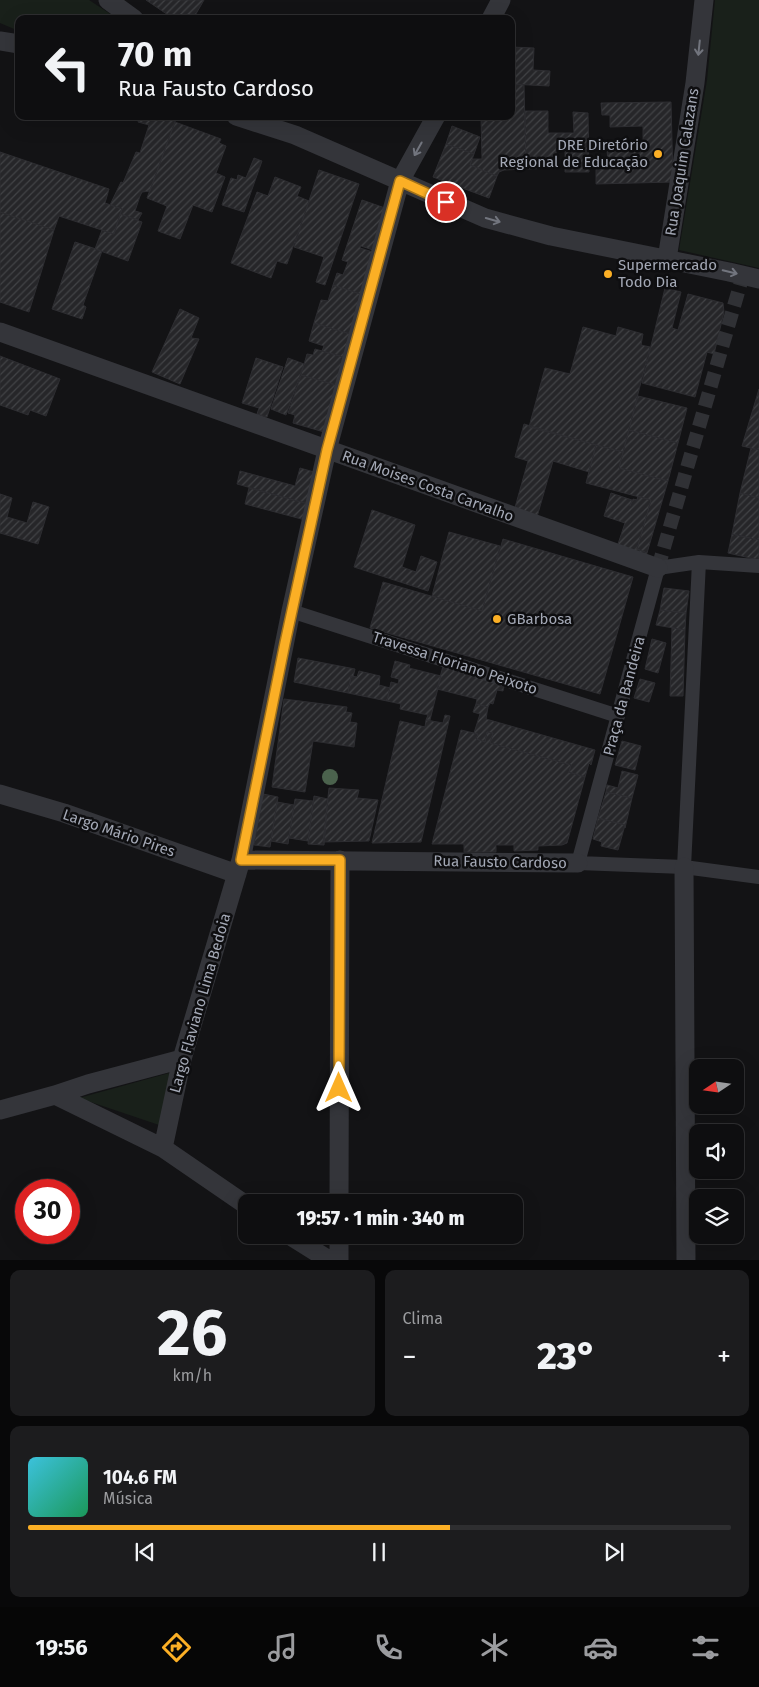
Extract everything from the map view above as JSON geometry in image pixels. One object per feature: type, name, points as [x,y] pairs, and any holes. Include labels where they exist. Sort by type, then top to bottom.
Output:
[{"type":"street","points":[[108,0],[129,15]]},
{"type":"street","points":[[493,15],[501,0]]},
{"type":"street","name":"Rua Joaquim Calazans","points":[[667,259],[695,82],[704,0]]},
{"type":"street","points":[[0,41],[15,43]]},
{"type":"street","points":[[248,120],[295,135],[484,218],[551,236],[759,279]]},
{"type":"street","points":[[276,120],[295,135]]},
{"type":"street","name":"Largo Flaviano Lima Bedoia","points":[[163,1148],[182,1059],[239,867],[327,450],[400,181],[434,120]]},
{"type":"street","name":"Rua Moises Costa Carvalho","points":[[0,332],[658,568]]},
{"type":"street","points":[[658,568],[699,562],[759,566]]},
{"type":"street","points":[[686,1260],[684,867],[699,562]]},
{"type":"street","name":"Praça da Bandeira","points":[[578,863],[658,568]]},
{"type":"street","name":"Travessa Floriano Peixoto","points":[[292,610],[618,716]]},
{"type":"street","name":"Largo Mário Pires","points":[[0,794],[239,867]]},
{"type":"street","points":[[339,1194],[340,860]]},
{"type":"street","name":"Rua Fausto Cardoso","points":[[239,867],[340,860],[578,863],[684,867],[759,877]]},
{"type":"street","points":[[0,1110],[182,1059]]},
{"type":"street","points":[[55,1095],[163,1148],[238,1200]]},
{"type":"street","points":[[304,1244],[330,1260]]},
{"type":"street","points":[[338,1260],[339,1244]]},
{"type":"shaded area","points":[[0,0],[89,0],[112,15],[15,15],[15,29],[0,23]]},
{"type":"shaded area","points":[[715,0],[759,0],[759,268],[679,250],[707,80]]},
{"type":"shaded area","points":[[173,1072],[162,1126],[79,1098]]},
{"type":"building","points":[[146,0],[204,0],[195,15],[168,15]]},
{"type":"building","points":[[515,47],[534,48],[533,70],[550,71],[549,86],[515,84]]},
{"type":"building","points":[[515,84],[524,85],[526,169],[504,170],[499,172],[497,176],[470,165],[472,159],[482,159],[481,120],[515,120]]},
{"type":"building","points":[[671,102],[673,182],[596,184],[596,162],[608,161],[607,150],[643,150],[643,126],[610,127],[610,115],[602,115],[601,103]]},
{"type":"building","points":[[525,111],[548,111],[548,133],[574,133],[573,112],[588,113],[589,172],[565,172],[565,147],[556,148],[556,168],[526,169]]},
{"type":"building","points":[[139,120],[176,120],[150,191],[142,192],[140,196],[135,211],[142,213],[138,220],[120,214],[122,209],[110,205],[121,182],[123,183],[136,152],[140,153],[149,125],[138,122]]},
{"type":"building","points":[[175,122],[221,139],[219,143],[226,146],[216,173],[225,177],[212,212],[193,205],[180,239],[158,231],[167,206],[147,198]]},
{"type":"building","points":[[452,126],[480,137],[474,154],[446,144]]},
{"type":"building","points":[[446,144],[474,154],[470,165],[497,176],[489,198],[433,177]]},
{"type":"building","points":[[0,152],[109,189],[105,203],[122,209],[114,234],[59,216],[54,230],[0,212]]},
{"type":"building","points":[[254,158],[262,161],[244,212],[222,205],[231,178],[237,180],[238,175],[246,178]]},
{"type":"building","points":[[319,170],[359,184],[325,285],[316,282],[324,257],[294,247]]},
{"type":"building","points":[[275,177],[301,187],[297,196],[309,201],[287,264],[277,261],[271,278],[231,263],[257,192],[268,196]]},
{"type":"building","points":[[362,200],[385,208],[376,251],[361,246],[360,248],[376,253],[363,295],[333,285],[337,273],[343,275],[348,262],[342,260]]},
{"type":"building","points":[[0,212],[54,230],[29,312],[0,302]]},
{"type":"building","points":[[120,214],[142,222],[128,261],[95,249],[102,230],[114,234]]},
{"type":"building","points":[[75,242],[102,251],[83,305],[86,307],[82,319],[52,309]]},
{"type":"building","points":[[333,285],[363,295],[350,334],[314,323],[321,300],[328,301]]},
{"type":"building","points":[[665,288],[681,292],[672,328],[678,330],[688,294],[723,303],[724,312],[714,354],[707,352],[695,397],[642,383]]},
{"type":"building","points":[[180,309],[199,318],[191,338],[199,339],[180,384],[152,372]]},
{"type":"building","points":[[314,323],[350,334],[343,357],[322,351],[324,346],[309,341]]},
{"type":"building","points":[[583,327],[616,336],[618,327],[643,334],[641,345],[650,347],[623,452],[529,427],[545,368],[570,374]]},
{"type":"building","points":[[315,349],[343,357],[336,385],[301,375],[307,354],[313,355]]},
{"type":"building","points":[[0,356],[60,379],[46,416],[30,410],[28,415],[0,405]]},
{"type":"building","points":[[256,358],[283,367],[267,417],[257,414],[259,408],[242,403]]},
{"type":"building","points":[[288,358],[304,364],[286,415],[271,409]]},
{"type":"building","points":[[301,375],[336,385],[324,432],[293,423],[295,415],[288,413]]},
{"type":"building","points":[[759,389],[759,450],[742,446]]},
{"type":"building","points":[[638,396],[687,408],[678,443],[629,430]]},
{"type":"building","points":[[524,424],[596,445],[589,472],[553,461],[537,517],[514,511],[528,461],[515,457]]},
{"type":"building","points":[[629,430],[678,443],[668,481],[619,468]]},
{"type":"building","points":[[596,445],[623,452],[619,468],[668,481],[647,553],[637,549],[651,500],[586,483]]},
{"type":"building","points":[[751,448],[759,450],[759,498],[740,493]]},
{"type":"building","points":[[300,468],[321,474],[312,505],[237,484],[240,471],[295,486]]},
{"type":"building","points":[[249,488],[312,505],[309,521],[245,504]]},
{"type":"building","points":[[611,493],[632,500],[630,506],[633,499],[637,500],[638,496],[651,500],[637,549],[647,553],[645,560],[618,544],[625,523],[604,516]]},
{"type":"building","points":[[740,493],[759,498],[759,540],[732,534]]},
{"type":"building","points":[[0,494],[12,498],[7,517],[27,523],[33,502],[49,507],[38,544],[0,533]]},
{"type":"building","points":[[372,510],[415,525],[402,567],[416,572],[421,556],[437,562],[428,591],[354,567]]},
{"type":"building","points":[[449,532],[500,546],[482,611],[432,596]]},
{"type":"building","points":[[732,534],[759,540],[759,560],[728,553]]},
{"type":"building","name":"GBarbosa","points":[[503,539],[633,577],[600,694],[370,628],[383,582],[482,611]]},
{"type":"building","points":[[664,588],[689,591],[686,613],[660,610]]},
{"type":"building","points":[[660,610],[686,613],[685,630],[656,625]]},
{"type":"building","points":[[672,628],[685,630],[683,696],[670,696]]},
{"type":"building","points":[[652,639],[666,643],[658,673],[645,669]]},
{"type":"building","points":[[298,658],[355,669],[353,677],[351,676],[348,693],[294,682]]},
{"type":"building","points":[[395,661],[410,665],[409,668],[441,676],[430,720],[426,720],[428,715],[400,709],[401,704],[387,701],[391,682],[398,684],[399,679],[391,677]]},
{"type":"building","points":[[443,666],[505,682],[503,691],[497,690],[493,704],[490,703],[488,707],[476,704],[477,699],[437,689]]},
{"type":"building","points":[[359,671],[380,676],[379,685],[390,688],[387,701],[348,693],[351,676],[357,677]]},
{"type":"building","points":[[640,679],[655,683],[649,702],[634,698]]},
{"type":"building","points":[[284,699],[347,707],[346,712],[352,713],[350,722],[357,723],[354,747],[313,741],[305,792],[272,787]]},
{"type":"building","points":[[476,704],[488,707],[486,719],[595,750],[585,777],[569,772],[571,765],[490,743],[493,733],[487,732],[485,742],[476,739],[478,734],[474,733],[480,714],[473,712]]},
{"type":"building","points":[[445,715],[450,716],[421,842],[372,843],[400,721],[425,727],[426,720],[443,723]]},
{"type":"building","points":[[461,730],[478,734],[476,739],[485,742],[487,732],[493,733],[490,743],[571,765],[569,772],[585,777],[567,843],[538,846],[538,850],[514,851],[514,845],[496,845],[496,852],[464,852],[464,844],[432,844]]},
{"type":"building","points":[[622,741],[641,746],[635,770],[615,765]]},
{"type":"building","points":[[622,771],[638,775],[632,798],[606,792],[607,785],[618,788]]},
{"type":"building","points":[[329,788],[359,790],[357,798],[378,800],[369,841],[323,842]]},
{"type":"building","points":[[606,792],[632,798],[625,828],[625,825],[598,818]]},
{"type":"building","points":[[263,794],[278,797],[270,847],[254,845]]},
{"type":"building","points":[[314,796],[328,799],[324,845],[308,844]]},
{"type":"building","points":[[295,799],[313,801],[308,841],[289,838]]},
{"type":"building","points":[[277,802],[294,805],[288,844],[271,841]]},
{"type":"building","points":[[598,818],[625,825],[618,850],[601,846],[602,842],[593,839]]},
{"type":"tunnel","points":[[658,568],[743,275]]},
{"type":"place","name":"DRE Diretório Regional de Educação","points":[[658,154]]},
{"type":"place","name":"Supermercado Todo Dia","points":[[608,274]]},
{"type":"place","name":"GBarbosa","points":[[497,619]]},
{"type":"route","points":[[339,1088],[340,860],[241,860],[327,450],[400,181],[446,202]]}]
